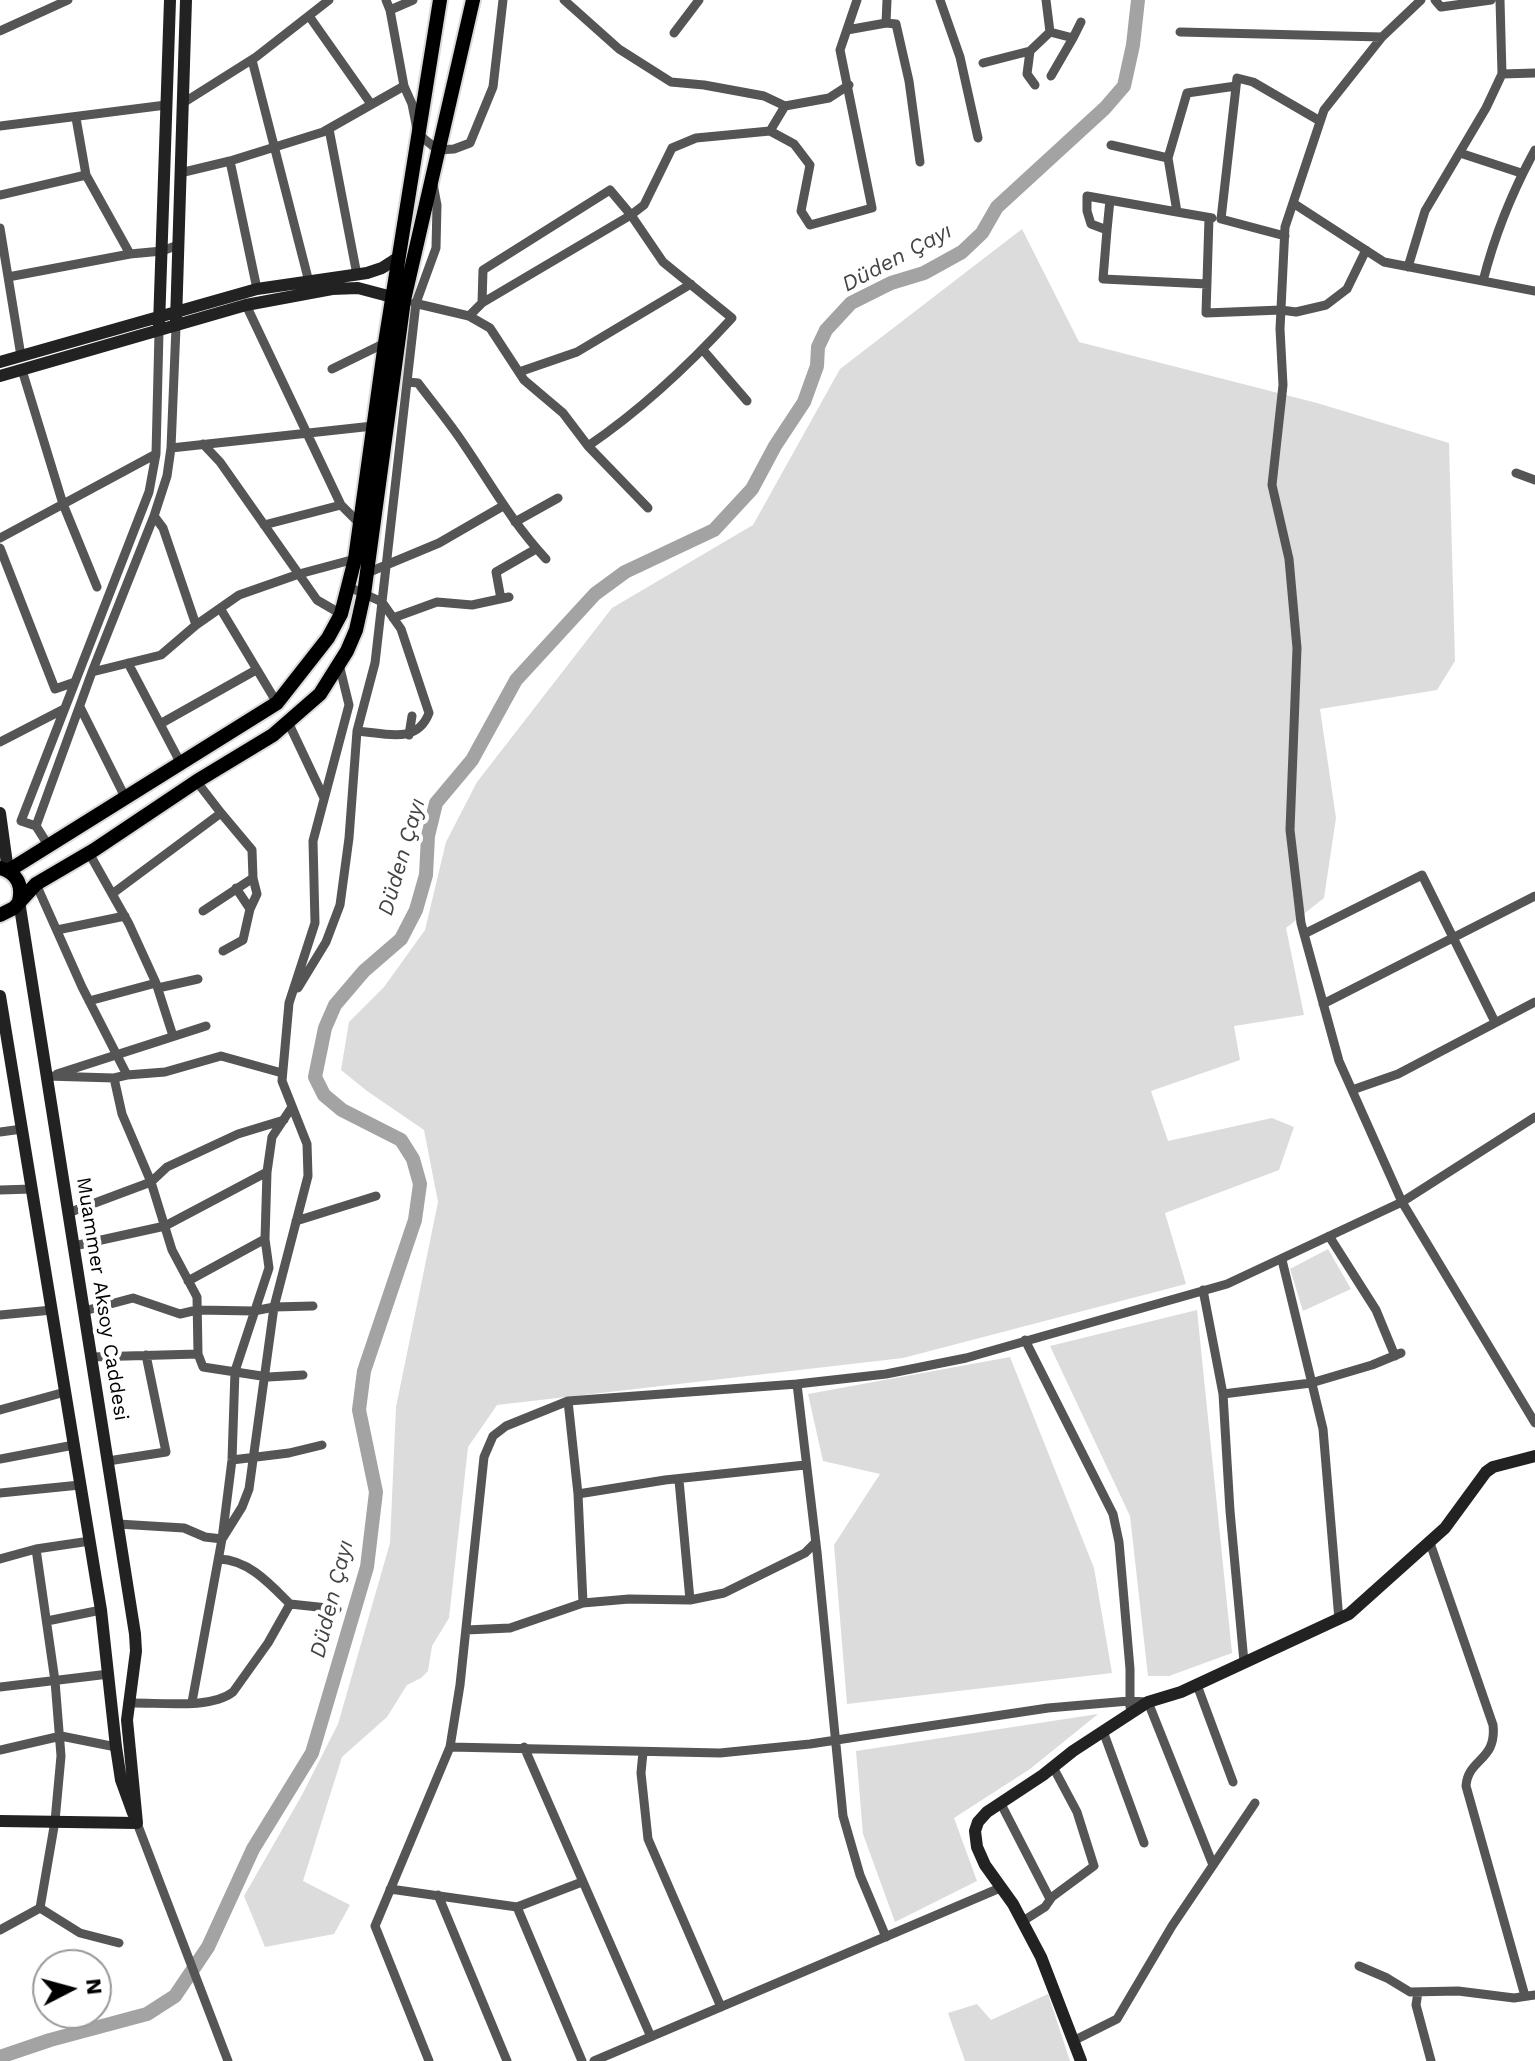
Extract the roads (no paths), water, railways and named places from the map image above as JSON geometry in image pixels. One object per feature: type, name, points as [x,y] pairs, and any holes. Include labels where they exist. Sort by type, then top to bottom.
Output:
[{"type":"main road","points":[[19,901],[18,881],[4,870],[277,703],[328,638],[341,614],[355,559],[385,343],[404,300],[399,257],[440,0]]},
{"type":"main road","points":[[0,915],[8,913],[36,884],[273,735],[320,694],[339,664],[356,630],[364,594],[404,300],[473,0]]},
{"type":"street","points":[[0,31],[68,0]]},
{"type":"street","points":[[48,845],[36,826],[21,821],[149,492],[156,454],[170,0]]},
{"type":"street","points":[[36,826],[167,476],[171,448],[186,0]]},
{"type":"street","points":[[0,126],[183,103],[252,60],[329,0]]},
{"type":"street","points":[[386,0],[404,86],[412,104],[418,134],[438,150],[454,149],[470,143],[493,87],[503,0]]},
{"type":"street","points":[[390,10],[413,0]]},
{"type":"street","points":[[564,0],[619,49],[671,82],[764,96],[785,106],[829,98],[849,85]]},
{"type":"street","points":[[674,33],[699,0]]},
{"type":"street","points":[[469,316],[482,303],[644,205],[672,148],[696,138],[770,131],[794,144],[810,165],[801,211],[810,225],[872,208],[840,50],[857,0]]},
{"type":"street","points":[[886,23],[887,0]]},
{"type":"street","points":[[940,0],[960,57],[978,138]]},
{"type":"street","points":[[1046,0],[1050,32]]},
{"type":"street","points":[[1421,0],[1382,37],[1324,110],[1285,236],[1281,310],[1283,385],[1272,485],[1289,559],[1297,648],[1290,830],[1304,934],[1339,1061],[1402,1202],[1535,1423]]},
{"type":"street","points":[[1435,0],[1441,7],[1491,0]]},
{"type":"street","points":[[1408,267],[1425,211],[1502,74],[1500,0]]},
{"type":"street","points":[[309,16],[371,104]]},
{"type":"street","points":[[1051,76],[1081,22]]},
{"type":"street","points":[[847,30],[896,24],[909,81],[920,162]]},
{"type":"street","points":[[1050,32],[1073,38]]},
{"type":"street","points":[[983,63],[1030,51],[1050,32]]},
{"type":"street","points":[[1180,32],[1382,37]]},
{"type":"street","points":[[1030,51],[1027,74],[1035,85]]},
{"type":"street","points":[[252,60],[309,282]]},
{"type":"street","points":[[1502,74],[1535,73]]},
{"type":"street","points":[[1221,219],[1237,78],[1253,82],[1320,121]]},
{"type":"street","points":[[180,173],[275,148],[329,129],[404,86]]},
{"type":"street","points":[[1177,212],[1168,158],[1187,93],[1236,86]]},
{"type":"street","points":[[770,131],[785,106]]},
{"type":"street","points":[[76,118],[86,175],[130,254]]},
{"type":"street","points":[[329,129],[357,275]]},
{"type":"street","points":[[1111,145],[1168,158]]},
{"type":"street","points":[[1483,281],[1493,243],[1521,173],[1535,150]]},
{"type":"street","points":[[1460,153],[1521,173]]},
{"type":"street","points":[[230,161],[257,289]]},
{"type":"street","points":[[0,195],[86,175]]},
{"type":"street","points":[[482,303],[483,270],[610,190],[663,262],[732,318],[703,350],[624,421],[588,446]]},
{"type":"street","points":[[1107,230],[1091,224],[1087,196],[1221,219],[1285,236]]},
{"type":"street","points":[[1110,200],[1103,279],[1207,284]]},
{"type":"street","points":[[1293,203],[1384,262],[1535,291]]},
{"type":"street","points":[[1209,218],[1206,313],[1296,312],[1326,305],[1347,289],[1366,250]]},
{"type":"street","points":[[0,228],[21,356]]},
{"type":"street","points":[[8,277],[162,251],[178,245]]},
{"type":"street","points":[[0,376],[159,332],[176,320],[257,289],[357,275],[382,268],[399,257]]},
{"type":"street","points":[[519,372],[577,352],[691,284]]},
{"type":"street","points":[[0,362],[159,318],[176,320],[332,289],[358,288],[469,316],[490,328],[519,372],[563,413],[588,446],[648,508]]},
{"type":"street","points":[[289,1003],[326,942],[340,905],[349,838],[357,731],[375,663],[408,382],[404,300]]},
{"type":"street","points":[[246,305],[341,505],[360,524]]},
{"type":"street","points":[[332,369],[385,343]]},
{"type":"street","points":[[703,350],[747,401]]},
{"type":"street","points":[[22,370],[63,504],[97,587]]},
{"type":"street","points":[[408,382],[418,383],[463,443],[503,506],[546,559]]},
{"type":"street","points":[[171,448],[373,426]]},
{"type":"street","points":[[203,444],[220,462],[317,600],[341,614]]},
{"type":"street","points":[[0,538],[156,454]]},
{"type":"street","points":[[1516,473],[1535,480]]},
{"type":"street","points":[[515,522],[558,498]]},
{"type":"street","points":[[264,525],[341,505]]},
{"type":"street","points":[[367,573],[439,543],[503,506]]},
{"type":"street","points":[[154,516],[163,528],[196,625]]},
{"type":"street","points":[[0,548],[55,689],[75,682]]},
{"type":"street","points":[[393,618],[437,602],[472,605],[505,598],[496,572],[536,549]]},
{"type":"street","points":[[92,672],[161,655],[196,625],[239,595],[355,559]]},
{"type":"street","points":[[349,587],[382,602],[401,629],[429,713],[424,726],[409,735],[357,731]]},
{"type":"street","points":[[220,608],[277,703]]},
{"type":"street","points":[[128,663],[180,762]]},
{"type":"street","points":[[222,1539],[249,1489],[274,1307],[308,1176],[307,1144],[282,1081],[282,1073],[289,1003],[315,923],[313,841],[349,705],[339,664]]},
{"type":"street","points":[[160,724],[256,670]]},
{"type":"street","points":[[80,707],[125,797]]},
{"type":"street","points":[[0,742],[64,709]]},
{"type":"street","points":[[409,735],[412,716]]},
{"type":"street","points":[[288,722],[324,799]]},
{"type":"street","points":[[197,782],[252,850],[257,894],[243,940],[223,951]]},
{"type":"street","points":[[0,813],[4,870]]},
{"type":"street","points":[[112,894],[221,813]]},
{"type":"street","points":[[89,853],[125,916],[157,985],[173,1036]]},
{"type":"street","points":[[1304,934],[1422,875],[1495,1022]]},
{"type":"street","points":[[203,911],[253,878]]},
{"type":"street","points":[[36,884],[89,1001],[127,1075]]},
{"type":"street","points":[[236,888],[250,909]]},
{"type":"street","points":[[1323,1004],[1535,896]]},
{"type":"street","name":"Muammer Aksoy Caddesi","points":[[19,901],[135,1634],[136,1651],[128,1703],[128,1744],[137,1823]]},
{"type":"street","points":[[57,930],[125,916]]},
{"type":"street","points":[[89,1001],[198,979]]},
{"type":"street","points":[[0,996],[6,1067],[22,1129],[52,1310],[101,1610],[116,1747],[127,1800],[228,2061]]},
{"type":"street","points":[[1352,1090],[1398,1074],[1535,1002]]},
{"type":"street","points":[[47,1076],[206,1026]]},
{"type":"street","points":[[47,1076],[114,1078],[165,1072],[221,1056],[282,1073]]},
{"type":"street","points":[[114,1078],[122,1114],[151,1182],[172,1250],[197,1297],[198,1354],[203,1367],[263,1376],[303,1375]]},
{"type":"street","points":[[192,1702],[222,1539],[232,1460],[235,1371],[269,1268],[265,1239],[267,1172],[272,1137],[292,1107]]},
{"type":"street","points":[[429,2061],[375,1926],[450,1747],[460,1685],[484,1457],[493,1436],[520,1419],[568,1401],[797,1384],[886,1374],[966,1358],[1227,1284],[1402,1202],[1535,1117]]},
{"type":"street","points":[[68,1213],[151,1182],[167,1167],[224,1140],[284,1120]]},
{"type":"street","points":[[0,1132],[22,1129]]},
{"type":"street","points":[[74,1246],[165,1226],[267,1172]]},
{"type":"street","points":[[0,1190],[32,1189]]},
{"type":"street","points":[[296,1221],[376,1196]]},
{"type":"street","points":[[1223,1394],[1311,1383],[1398,1354],[1376,1310],[1329,1236]]},
{"type":"street","points":[[188,1281],[265,1239]]},
{"type":"street","points":[[1282,1260],[1323,1429],[1339,1620]]},
{"type":"street","points":[[1203,1290],[1223,1394],[1244,1662]]},
{"type":"street","points":[[84,1311],[133,1298],[180,1314],[197,1310],[254,1311],[313,1306]]},
{"type":"street","points":[[0,1315],[52,1310]]},
{"type":"street","points":[[1025,1340],[1113,1514],[1119,1542],[1130,1669],[1130,1708],[1103,1731],[987,1812],[975,1831],[977,1847],[985,1865],[1023,1921],[1041,1957],[1081,2061]]},
{"type":"street","points":[[91,1357],[198,1354]]},
{"type":"street","points":[[108,1461],[166,1452],[146,1355]]},
{"type":"street","points":[[797,1384],[843,1816],[860,1875],[886,1937]]},
{"type":"street","points":[[0,1410],[65,1392]]},
{"type":"street","points":[[568,1401],[578,1494],[583,1603]]},
{"type":"street","points":[[0,1459],[74,1445]]},
{"type":"street","points":[[232,1460],[322,1445]]},
{"type":"street","points":[[450,1747],[720,1753],[835,1740],[1048,1708],[1130,1708],[1197,1685],[1339,1620],[1368,1599],[1430,1543],[1457,1514],[1486,1472],[1493,1467],[1535,1456]]},
{"type":"street","points":[[578,1494],[805,1465]]},
{"type":"street","points":[[679,1480],[690,1600]]},
{"type":"street","points":[[0,1493],[80,1485]]},
{"type":"street","points":[[118,1524],[184,1528],[205,1537],[222,1539]]},
{"type":"street","points":[[0,1559],[36,1549],[90,1541]]},
{"type":"street","points":[[466,1630],[510,1628],[583,1603],[629,1599],[690,1600],[724,1593],[805,1553],[816,1542]]},
{"type":"street","points":[[1359,1966],[1410,1992],[1458,1991],[1514,1998],[1530,1995],[1466,1786],[1469,1772],[1491,1749],[1493,1725],[1430,1543]]},
{"type":"street","points":[[36,1549],[61,1736],[55,1821],[40,1908]]},
{"type":"street","points":[[219,1559],[237,1562],[263,1577],[290,1604],[337,1609]]},
{"type":"street","points":[[128,1703],[217,1700],[233,1692],[268,1643],[290,1604]]},
{"type":"street","points":[[47,1621],[101,1610]]},
{"type":"street","points":[[0,1687],[109,1674]]},
{"type":"street","points":[[1197,1685],[1233,1782]]},
{"type":"street","points":[[1148,1702],[1213,1865]]},
{"type":"street","points":[[1103,1731],[1144,1843]]},
{"type":"street","points":[[0,1750],[61,1736],[116,1747]]},
{"type":"street","points":[[524,1747],[651,2037]]},
{"type":"street","points":[[643,1752],[641,1773],[648,1839],[721,2007]]},
{"type":"street","points":[[1023,1921],[1093,1868],[1094,1863],[1077,1812],[1053,1767]]},
{"type":"street","points":[[1073,2041],[1117,2019],[1172,1926],[1255,1803]]},
{"type":"street","points":[[1001,1804],[1050,1899]]},
{"type":"street","points":[[0,1821],[137,1823]]},
{"type":"street","points":[[390,1889],[517,1907],[582,1882]]},
{"type":"street","points":[[594,2061],[1000,1888]]},
{"type":"street","points":[[438,1895],[507,2061]]},
{"type":"street","points":[[517,1907],[582,2061]]},
{"type":"street","points":[[0,1930],[40,1908]]},
{"type":"street","points":[[40,1908],[80,1933],[119,1943]]},
{"type":"street","points":[[1418,1992],[1416,2005],[1431,2061]]},
{"type":"waterway","name":"Düden Çayı","points":[[0,2057],[147,2014],[175,1996],[208,1947],[253,1849],[312,1753],[367,1567],[376,1492],[359,1410],[364,1371],[415,1220],[420,1184],[413,1159],[401,1140],[342,1110],[324,1095],[315,1077],[325,1028],[335,1005],[364,971],[401,939],[416,910],[426,875],[428,836],[436,803],[472,760],[516,680],[595,594],[625,572],[714,530],[752,489],[804,402],[817,366],[818,347],[826,330],[851,303],[891,283],[924,273],[962,252],[982,233],[997,207],[1105,108],[1124,86],[1138,0]]}]
